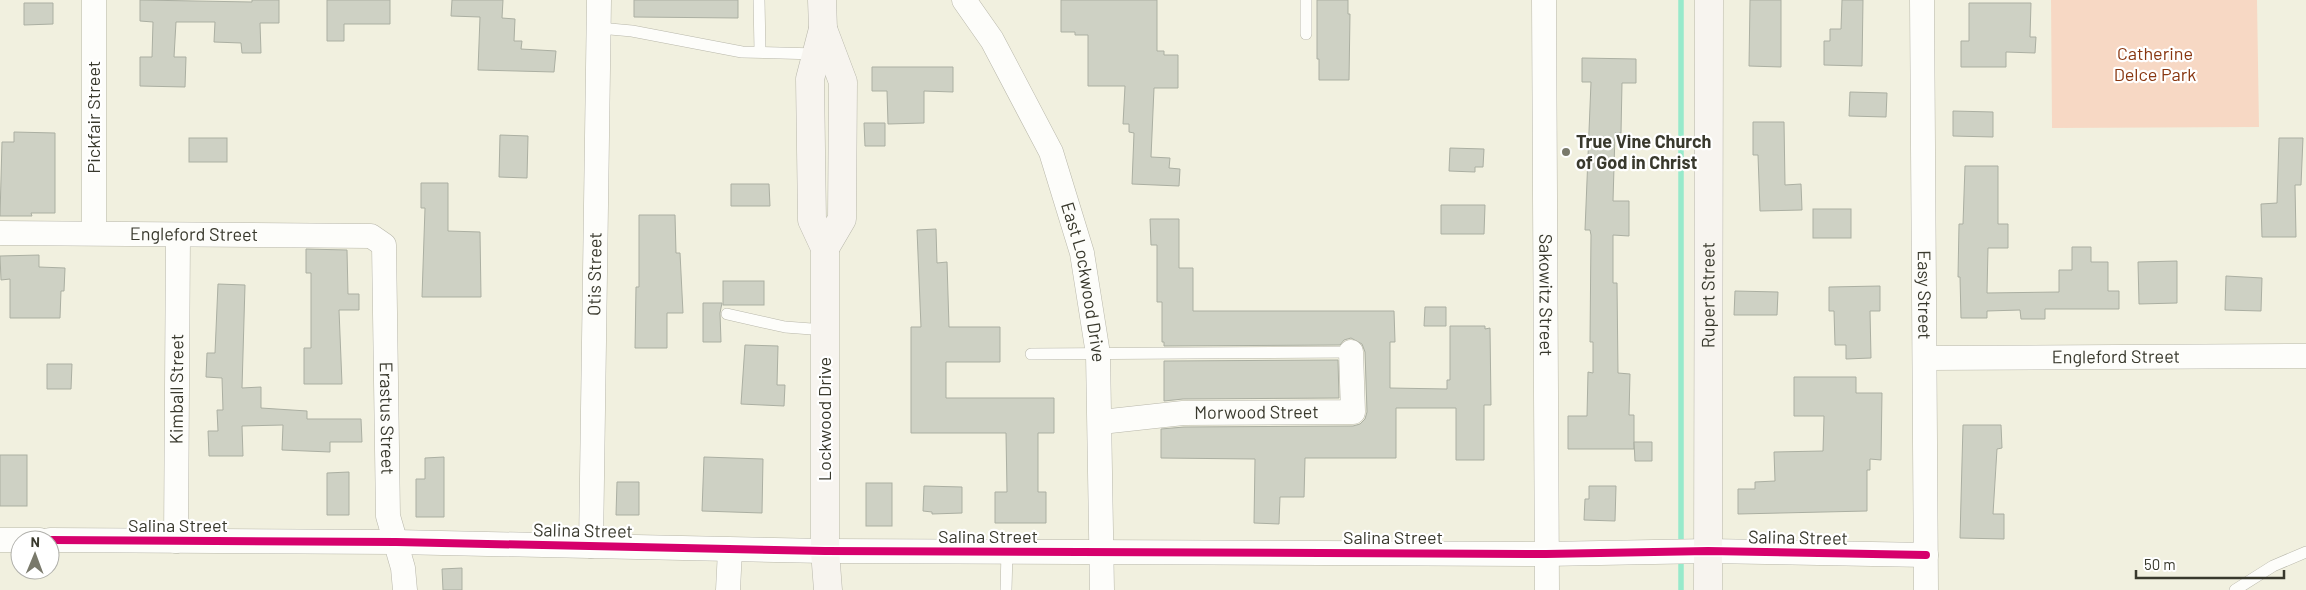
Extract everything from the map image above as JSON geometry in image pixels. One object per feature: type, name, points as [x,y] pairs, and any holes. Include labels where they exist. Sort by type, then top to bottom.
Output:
[{"type":"main road","name":"Lockwood Drive","points":[[822,0],[820,41],[843,82],[842,219],[825,248],[825,551],[828,590]]},
{"type":"main road","name":"Rupert Street","points":[[1708,590],[1702,551],[1709,0]]},
{"type":"street","name":"Pickfair Street","points":[[94,0],[94,233]]},
{"type":"street","name":"Otis Street","points":[[591,546],[600,0]]},
{"type":"street","name":"East Lockwood Drive","points":[[964,0],[992,40],[1051,152],[1082,253],[1098,354],[1101,422],[1102,590]]},
{"type":"street","name":"Sakowitz Street","points":[[1544,0],[1546,590]]},
{"type":"street","name":"Easy Street","points":[[1922,0],[1926,358],[1926,590]]},
{"type":"street","name":"Engleford Street","points":[[0,233],[94,233],[178,236],[371,236],[384,245]]},
{"type":"street","name":"Kimball Street","points":[[176,541],[178,236]]},
{"type":"street","name":"Erastus Street","points":[[384,245],[388,516],[403,568],[405,590]]},
{"type":"street","name":"Morwood Street","points":[[1101,422],[1183,413],[1353,412],[1352,352]]},
{"type":"street","name":"Engleford Street","points":[[1926,358],[2306,356]]},
{"type":"street","name":"Salina Street","points":[[60,540],[396,542],[825,551],[1546,554],[1702,551],[1926,555]]},
{"type":"street","points":[[728,590],[730,550]]},
{"type":"lane","points":[[759,0],[760,51]]},
{"type":"lane","points":[[1306,0],[1306,34]]},
{"type":"lane","points":[[599,28],[632,31],[742,52],[760,51],[820,41]]},
{"type":"lane","points":[[727,314],[785,327],[825,330]]},
{"type":"lane","points":[[1031,354],[1352,352]]},
{"type":"lane","points":[[1006,590],[1007,552]]},
{"type":"lane","points":[[2235,590],[2274,566],[2306,552]]},
{"type":"green space","name":"Catherine Delce Park","points":[[2051,0],[2257,0],[2259,127],[2052,128]]},
{"type":"building","points":[[140,0],[252,2],[252,0],[279,0],[279,23],[260,23],[261,53],[242,53],[241,43],[214,42],[215,22],[176,22],[174,57],[186,57],[185,87],[140,86],[140,57],[152,57],[153,22],[140,21]]},
{"type":"building","points":[[327,0],[390,0],[390,24],[344,24],[344,41],[327,41]]},
{"type":"building","points":[[452,0],[503,0],[502,18],[515,19],[514,41],[522,41],[521,49],[556,51],[554,72],[478,70],[480,17],[451,16]]},
{"type":"building","points":[[634,0],[738,0],[738,18],[634,17]]},
{"type":"building","points":[[1061,0],[1157,0],[1157,51],[1164,51],[1164,55],[1178,55],[1178,88],[1154,88],[1151,157],[1170,158],[1169,168],[1180,169],[1179,186],[1132,184],[1134,133],[1129,132],[1129,124],[1123,124],[1125,86],[1088,86],[1088,35],[1075,35],[1075,32],[1061,32]]},
{"type":"building","points":[[1317,0],[1348,0],[1348,14],[1350,14],[1349,80],[1319,80]]},
{"type":"building","points":[[1750,0],[1781,0],[1781,67],[1749,66]]},
{"type":"building","points":[[1842,0],[1863,0],[1862,66],[1824,65],[1824,41],[1830,41],[1830,29],[1841,29]]},
{"type":"building","points":[[24,3],[53,3],[53,24],[24,25]]},
{"type":"building","points":[[1969,3],[2031,3],[2030,37],[2036,37],[2035,53],[2006,52],[2006,67],[1961,67],[1961,41],[1969,41]]},
{"type":"building","points":[[1582,58],[1636,59],[1636,83],[1622,83],[1621,133],[1615,133],[1613,201],[1629,201],[1629,236],[1613,235],[1613,283],[1617,283],[1618,373],[1630,374],[1629,415],[1634,415],[1634,449],[1568,449],[1568,416],[1587,416],[1588,372],[1593,373],[1593,342],[1590,342],[1591,235],[1590,230],[1585,230],[1591,82],[1582,82]]},
{"type":"building","points":[[872,67],[953,67],[953,92],[924,91],[924,123],[888,124],[887,91],[872,91]]},
{"type":"building","points":[[1850,92],[1887,93],[1886,117],[1849,116]]},
{"type":"building","points":[[1953,111],[1993,112],[1993,137],[1953,136]]},
{"type":"building","points":[[1753,122],[1784,122],[1785,185],[1801,184],[1802,210],[1760,211],[1758,155],[1753,155]]},
{"type":"building","points":[[864,123],[885,123],[885,146],[865,146]]},
{"type":"building","points":[[14,132],[55,133],[55,213],[31,213],[32,216],[0,216],[2,142],[14,142]]},
{"type":"building","points":[[500,135],[528,136],[527,178],[499,177]]},
{"type":"building","points":[[189,138],[227,138],[227,162],[189,162]]},
{"type":"building","points":[[2279,138],[2303,138],[2301,185],[2295,185],[2296,237],[2262,237],[2261,204],[2277,203]]},
{"type":"building","points":[[1450,148],[1484,149],[1483,167],[1475,167],[1475,172],[1449,171]]},
{"type":"building","points":[[1965,166],[1998,166],[1998,224],[2008,224],[2008,248],[1988,248],[1987,293],[2059,292],[2059,270],[2072,270],[2072,247],[2091,247],[2091,262],[2108,262],[2108,291],[2119,291],[2119,309],[2045,309],[2045,319],[2021,319],[2020,310],[1987,311],[1987,318],[1961,318],[1960,277],[1958,277],[1959,224],[1963,224]]},
{"type":"building","points":[[421,183],[448,183],[448,231],[480,232],[481,297],[422,297],[425,208],[421,208]]},
{"type":"building","points":[[731,184],[769,184],[770,206],[731,206]]},
{"type":"building","points":[[1441,205],[1485,205],[1484,234],[1441,234]]},
{"type":"building","points":[[1813,209],[1851,209],[1851,238],[1813,238]]},
{"type":"building","points":[[639,215],[675,215],[676,253],[680,253],[683,313],[667,313],[667,348],[635,348],[636,287],[639,287]]},
{"type":"building","points":[[1150,219],[1179,219],[1179,268],[1193,268],[1193,311],[1394,311],[1395,342],[1390,342],[1390,388],[1447,389],[1447,380],[1450,380],[1450,326],[1485,326],[1485,329],[1490,328],[1491,405],[1484,405],[1484,460],[1456,460],[1456,408],[1396,408],[1396,458],[1305,458],[1304,497],[1280,497],[1279,524],[1254,523],[1255,459],[1161,458],[1161,429],[1184,427],[1353,426],[1360,424],[1365,419],[1367,412],[1365,352],[1362,344],[1351,338],[1344,340],[1340,345],[1164,346],[1164,342],[1162,342],[1162,302],[1157,302],[1157,245],[1151,245]]},
{"type":"building","points":[[936,229],[937,263],[947,262],[949,327],[1000,327],[1000,362],[946,362],[946,398],[1054,398],[1054,433],[1038,433],[1038,492],[1046,492],[1046,523],[995,523],[995,492],[1007,492],[1006,433],[911,433],[911,327],[921,327],[917,230]]},
{"type":"building","points":[[306,249],[347,250],[348,294],[359,294],[359,310],[339,310],[342,384],[304,384],[304,348],[311,348],[311,273],[306,273]]},
{"type":"building","points":[[39,255],[39,267],[65,268],[64,291],[61,291],[60,318],[10,318],[10,279],[1,280],[0,256]]},
{"type":"building","points":[[2177,261],[2177,303],[2139,304],[2138,262]]},
{"type":"building","points":[[2226,276],[2262,278],[2261,311],[2225,310]]},
{"type":"building","points":[[723,281],[764,281],[764,305],[723,305]]},
{"type":"building","points":[[218,284],[245,285],[242,388],[261,387],[261,408],[307,411],[307,419],[361,419],[362,442],[330,442],[330,452],[282,450],[283,425],[242,426],[243,456],[209,456],[208,431],[218,431],[217,410],[223,410],[222,378],[206,377],[207,353],[215,353]]},
{"type":"building","points":[[1880,286],[1880,311],[1870,311],[1871,358],[1846,359],[1846,345],[1835,345],[1834,311],[1829,311],[1829,287]]},
{"type":"building","points":[[1735,291],[1778,292],[1777,315],[1734,315]]},
{"type":"building","points":[[703,303],[722,303],[720,313],[721,342],[703,342]]},
{"type":"building","points":[[1425,307],[1446,307],[1446,326],[1424,326]]},
{"type":"building","points":[[745,345],[778,346],[777,385],[785,385],[784,406],[741,404]]},
{"type":"building","points":[[1338,360],[1339,398],[1183,399],[1164,401],[1164,361]]},
{"type":"building","points":[[47,364],[72,364],[71,389],[47,389]]},
{"type":"building","points":[[1794,377],[1856,377],[1856,393],[1882,393],[1881,460],[1870,459],[1870,470],[1867,470],[1867,511],[1738,514],[1738,489],[1755,489],[1755,482],[1775,481],[1774,452],[1823,451],[1824,416],[1794,416]]},
{"type":"building","points":[[1963,425],[2001,425],[2002,448],[1997,449],[1993,514],[2004,514],[2004,539],[1960,538]]},
{"type":"building","points":[[1634,442],[1652,442],[1652,461],[1635,461]]},
{"type":"building","points":[[0,455],[27,455],[27,506],[0,506]]},
{"type":"building","points":[[444,457],[444,517],[416,517],[416,479],[425,479],[425,458]]},
{"type":"building","points":[[704,457],[763,459],[762,513],[702,511]]},
{"type":"building","points":[[349,472],[349,515],[327,515],[327,473]]},
{"type":"building","points":[[617,482],[639,482],[639,515],[616,515]]},
{"type":"building","points":[[866,483],[892,483],[892,526],[866,526]]},
{"type":"building","points":[[924,486],[962,487],[962,513],[932,514],[932,512],[923,511]]},
{"type":"building","points":[[1589,486],[1616,486],[1615,521],[1584,520],[1585,499],[1589,499]]},
{"type":"building","points":[[462,568],[462,590],[443,590],[442,569]]},
{"type":"waterway","points":[[1681,0],[1681,545]]},
{"type":"waterway","points":[[1681,557],[1681,590]]},
{"type":"cycle path","points":[[60,540],[396,542],[825,551],[1546,554],[1708,551],[1926,555]]},
{"type":"place","name":"True Vine Church of God in Christ","points":[[1566,152]]}]
